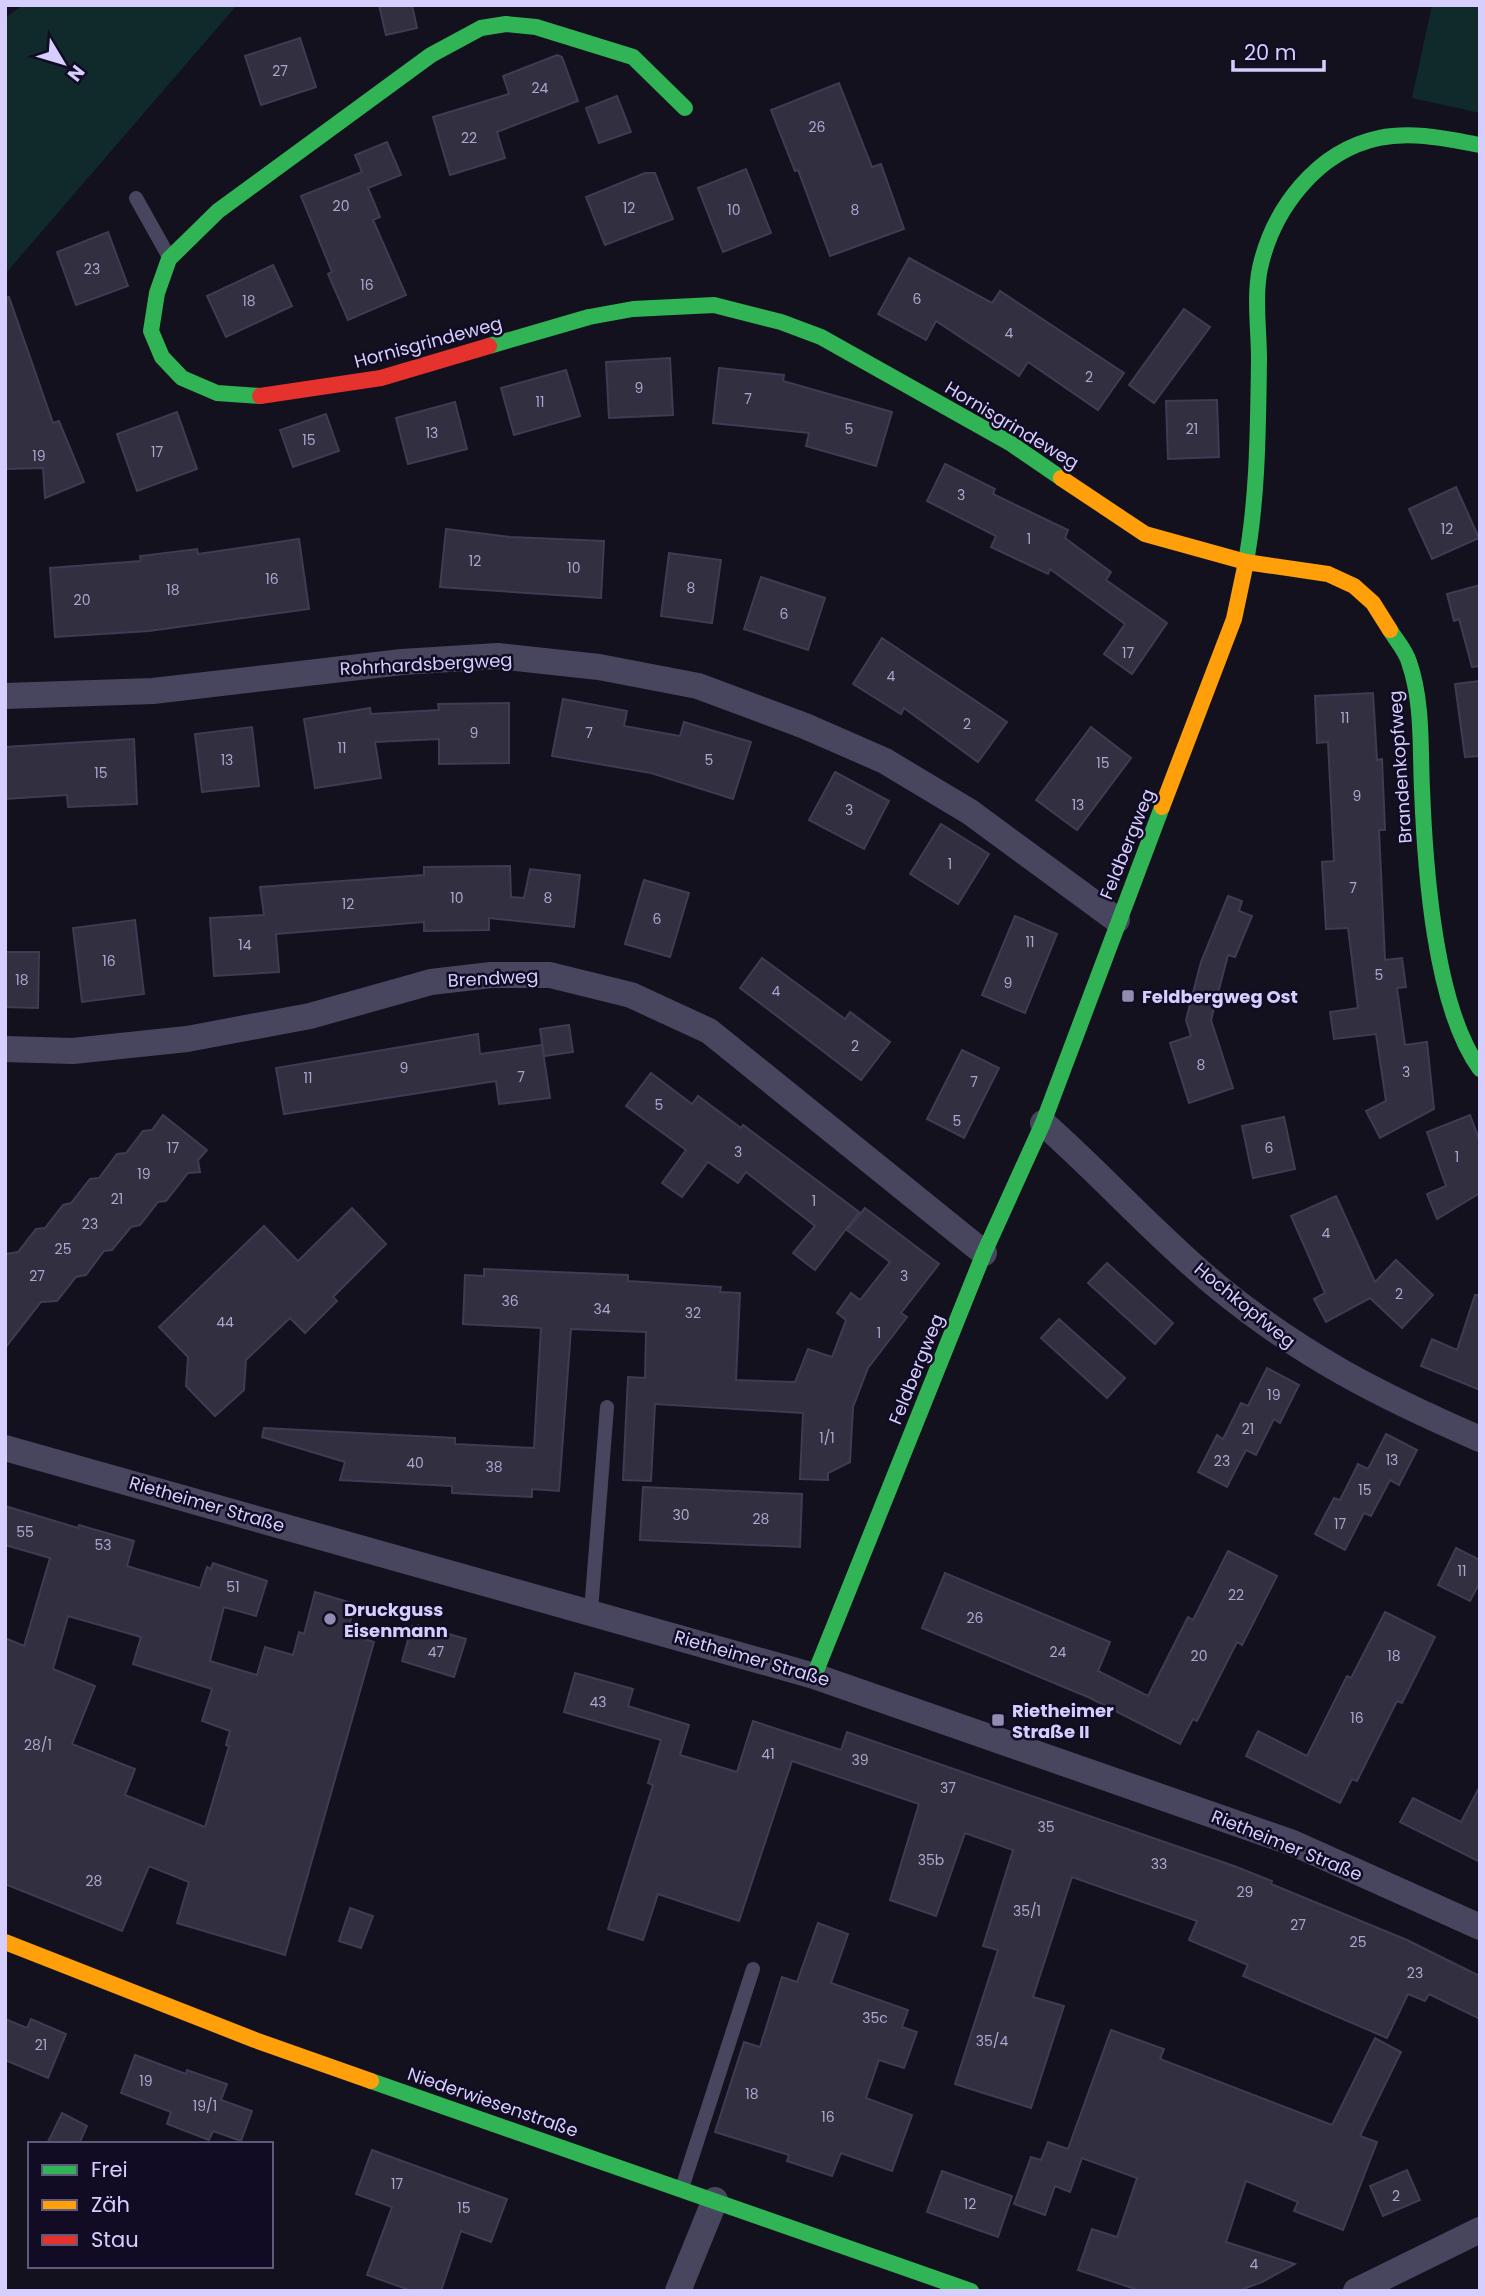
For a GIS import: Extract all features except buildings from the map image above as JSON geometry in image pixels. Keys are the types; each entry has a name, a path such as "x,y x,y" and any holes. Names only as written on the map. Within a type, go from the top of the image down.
{"street":[{"name":"Hornisgrindeweg","path":"685,108 633,57 536,27 506,24 481,28 431,55 230,203 169,259 157,293 151,331 162,357 182,378 217,393 259,396 381,378 589,317 633,309 714,305 780,322 821,337 1010,443 1145,534 1245,562"},
{"name":"Feldbergweg","path":"814,1675 984,1253 1043,1123 1234,619 1245,562 1258,451 1259,270 1275,221 1305,180 1339,153 1369,142 1421,135 1480,145"},
{"name":"Brandenkopfweg","path":"1245,562 1328,575 1354,586 1373,603 1409,660 1418,701 1425,868 1440,958 1454,1013 1472,1058 1480,1069"},
{"name":"Rohrhardsbergweg","path":"5,696 153,691 402,662 498,656 598,667 698,686 805,726 884,761 970,812 1118,920"},
{"name":"Brendweg","path":"5,1049 73,1051 187,1039 310,1016 431,982 491,975 550,975 631,995 709,1031 984,1253"},
{"name":"Hochkopfweg","path":"1043,1123 1217,1286 1302,1350 1385,1398 1480,1439"},
{"name":"Rietheimer Straße","path":"5,1448 814,1675 1293,1843 1480,1927"},
{"name":"Niederwiesenstraße","path":"5,1942 256,2040 971,2291"},
{"path":"678,2291 715,2200"},
{"path":"1356,2291 1480,2230"}],"lane":[{"path":"136,198 169,259"},
{"path":"591,1611 607,1408"},
{"path":"682,2190 753,1969"}],"green space":[{"path":"23,5 237,5 5,274 5,18"},
{"path":"1432,5 1480,5 1480,113 1412,98"}],"traffic: fast":[{"path":"260,396 217,393 182,378 162,357 151,331 157,293 169,259 218,211 431,55 481,28 506,24 536,27 633,57 685,108"},
{"path":"1245,567 1253,516 1256,463 1258,279 1266,246 1275,225 1287,204 1318,169 1357,145 1379,138 1404,135 1480,145"},
{"path":"489,346 589,317 633,309 714,305 781,322 821,337 1010,443 1061,478"},
{"path":"1390,630 1408,658 1417,693 1426,857 1442,973 1464,1042 1480,1069"},
{"path":"814,1676 984,1253 1043,1123 1162,807"},
{"path":"371,2081 971,2291"}],"traffic: slow":[{"path":"1061,478 1145,534 1246,562 1328,574 1354,586 1373,603 1390,630"},
{"path":"1162,807 1234,619 1245,567"},
{"path":"5,1942 255,2040 371,2081"}],"traffic: jam":[{"path":"260,396 381,378 489,346"}],"place":[{"name":"Feldbergweg Ost","path":"1128,996"},
{"name":"Druckguss Eisenmann","path":"330,1619"},
{"name":"Rietheimer Straße II","path":"998,1720"}]}
